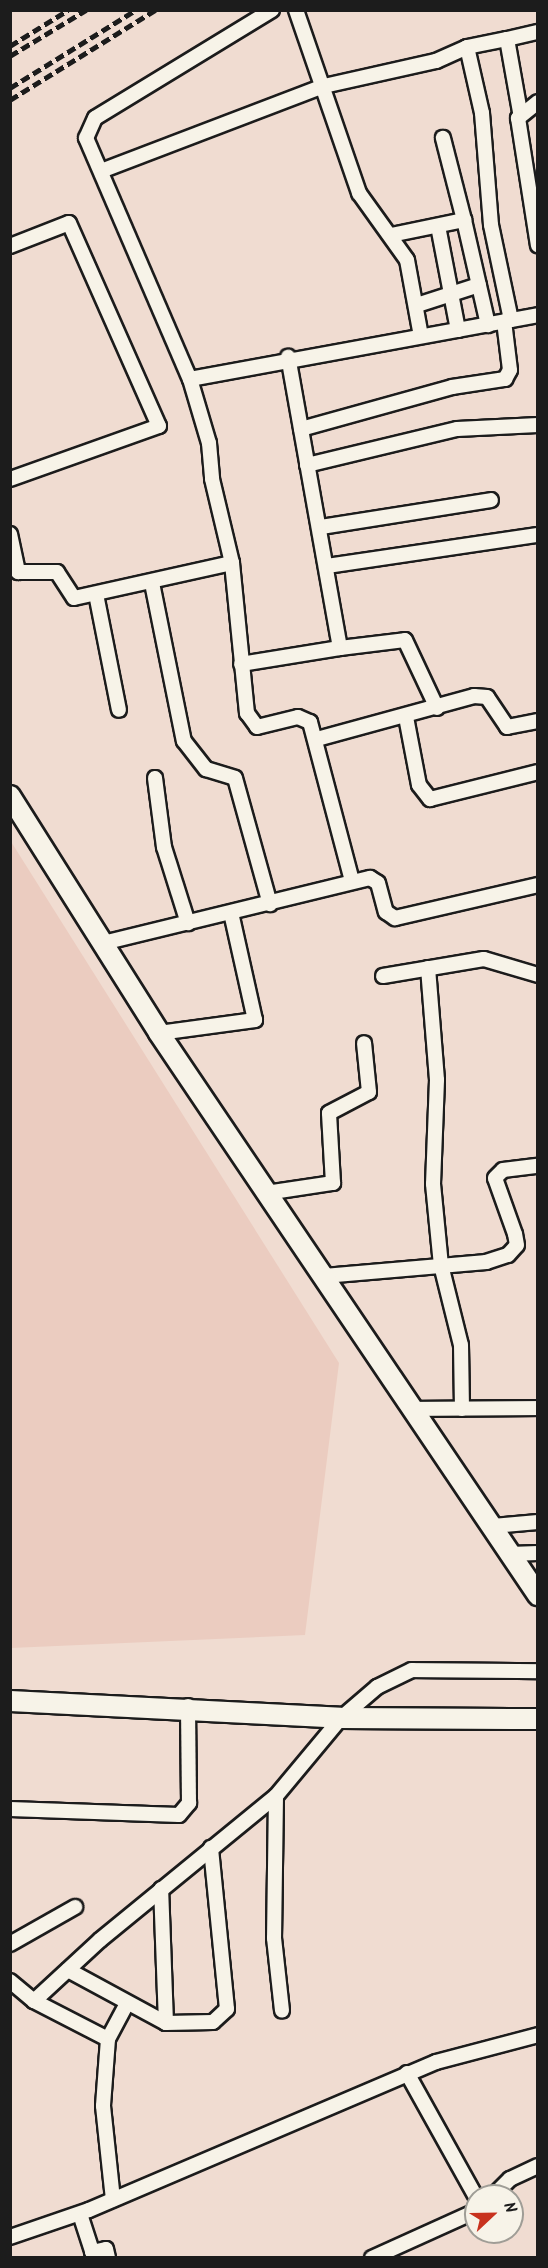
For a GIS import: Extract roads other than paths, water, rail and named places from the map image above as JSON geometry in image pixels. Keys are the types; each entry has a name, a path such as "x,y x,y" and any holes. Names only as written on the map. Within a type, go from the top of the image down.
{"street":[{"path":"272,10 88,124 86,138 190,379 209,443 212,479 232,563 241,664 251,722 265,727 305,717 317,739 351,881"},
{"path":"296,10 359,193 407,260 421,336"},
{"path":"100,171 324,86 436,61 467,47 537,32"},
{"path":"507,39 520,112 520,142 537,245"},
{"path":"301,429 452,387 505,379 510,370 507,321 491,225 482,113 467,47"},
{"path":"520,112 537,102"},
{"path":"443,138 488,325"},
{"path":"391,235 464,220"},
{"path":"10,246 69,224 159,426 10,479"},
{"path":"438,226 458,330"},
{"path":"417,305 479,285"},
{"path":"190,379 288,357 537,315"},
{"path":"288,357 307,465 321,528 340,648"},
{"path":"307,465 457,429 537,425"},
{"path":"321,528 491,500"},
{"path":"10,534 22,575 57,572 69,596 96,594 152,583 232,563"},
{"path":"327,566 537,535"},
{"path":"152,583 184,741 206,769 235,778 270,904"},
{"path":"96,594 119,710"},
{"path":"241,664 405,640 437,708"},
{"path":"317,739 481,696 507,727 537,721"},
{"path":"406,717 419,785 430,799 537,772"},
{"path":"155,778 164,847 188,923"},
{"path":"10,796 159,1033 324,1276 410,1409 493,1526 537,1595"},
{"path":"103,943 270,904 351,881 375,880 386,912 395,918 537,885"},
{"path":"159,1033 255,1020 231,913"},
{"path":"384,976 484,959 537,975"},
{"path":"428,968 437,1065 433,1184 441,1264 460,1338 462,1409"},
{"path":"266,1193 333,1183 329,1113 369,1092 364,1043"},
{"path":"324,1276 441,1264 486,1262 514,1251 515,1234 495,1178 503,1170 537,1166"},
{"path":"410,1409 537,1408"},
{"path":"493,1526 537,1522"},
{"path":"510,1554 537,1553"},
{"path":"34,2001 161,1889 276,1796 341,1718 377,1687 412,1670 537,1671"},
{"path":"10,1701 188,1706 341,1718 537,1719"},
{"path":"10,1809 179,1815 189,1803 188,1706"},
{"path":"276,1796 274,1938 282,2011"},
{"path":"68,1970 166,2023 213,2022 227,2009 212,1848"},
{"path":"161,1889 166,2023"},
{"path":"10,1944 75,1907"},
{"path":"10,1981 34,2001 108,2039"},
{"path":"113,2199 103,2097 108,2039 128,2004"},
{"path":"10,2236 80,2214 407,2073 537,2035"},
{"path":"407,2073 469,2184"},
{"path":"505,2184 510,2179 537,2166"},
{"path":"80,2214 92,2252 106,2249 108,2258"},
{"path":"372,2258 464,2216"}],"railway":[{"path":"10,46 68,10"},
{"path":"10,56 86,10"},
{"path":"10,88 136,10"},
{"path":"10,100 155,10"}]}
